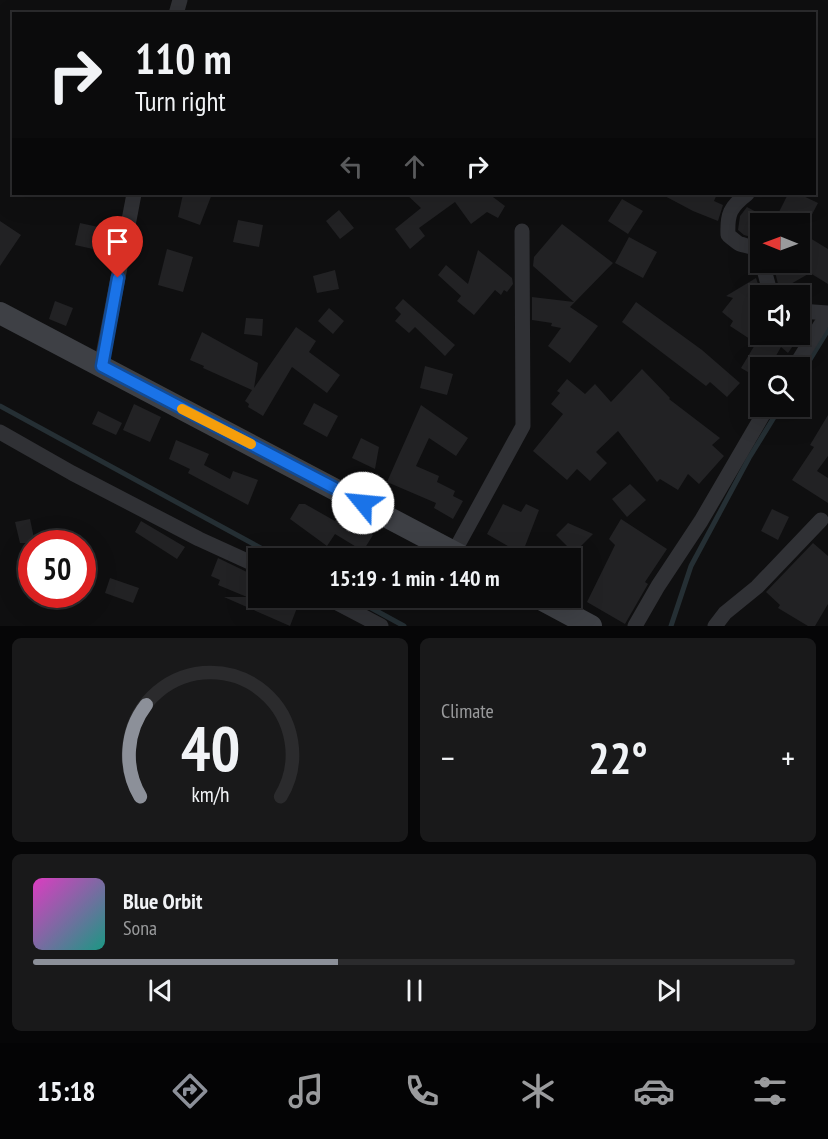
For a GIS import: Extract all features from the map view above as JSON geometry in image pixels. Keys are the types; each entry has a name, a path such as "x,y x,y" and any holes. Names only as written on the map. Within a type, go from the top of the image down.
{"main road":[{"path":"0,313 447,548"},
{"path":"557,608 591,626"}],"street":[{"path":"102,366 134,195"},
{"path":"746,195 732,209 727,218 728,235 739,243 750,246"},
{"path":"463,548 523,426 522,231"},
{"path":"801,357 828,313 810,312"},
{"path":"635,626 658,586 701,521 762,417"},
{"path":"0,432 83,479 199,539 248,561"},
{"path":"716,626 725,613 757,587 821,520"},
{"path":"347,608 381,626"}],"building":[{"path":"183,195 212,195 200,225 178,217"},
{"path":"407,195 490,195 505,206 498,218 487,212 471,224 455,202 419,228 425,236 410,249 395,229 421,208"},
{"path":"663,195 717,195 714,201 723,205 718,221"},
{"path":"788,195 801,195 818,203 810,218 810,213 778,213"},
{"path":"622,199 643,211 628,234 608,221"},
{"path":"747,207 758,213 750,213 750,237 738,230 740,216"},
{"path":"339,210 354,228 340,239 326,221"},
{"path":"238,220 263,225 259,247 233,242"},
{"path":"0,221 21,235 0,266"},
{"path":"80,223 98,227 93,249 75,245"},
{"path":"562,224 613,263 570,307 598,326 570,363 548,346 561,328 551,326 552,323 532,320 532,297 574,302 533,266 534,257"},
{"path":"629,237 657,252 643,278 615,263"},
{"path":"810,238 828,249 828,284 810,273"},
{"path":"167,249 193,257 183,292 158,285"},
{"path":"478,250 512,278 513,284 507,292 504,290 501,295 495,290 474,315 457,301 461,296 438,275 446,265 468,284"},
{"path":"335,270 339,289 317,293 313,276"},
{"path":"775,273 810,273 789,285 778,284"},
{"path":"756,278 758,285 750,285 750,339 730,326 733,321 722,312 733,298 726,296"},
{"path":"403,299 455,345 445,356 415,327 409,333 395,321 401,314 395,308"},
{"path":"55,301 73,308 66,326 49,319"},
{"path":"636,302 702,350 740,383 727,397 710,382 706,386 622,322"},
{"path":"329,308 344,321 333,334 318,321"},
{"path":"246,318 263,319 262,336 244,334"},
{"path":"296,327 316,341 309,352 340,375 327,393 292,367 263,416 248,407 249,404 245,401 252,390 190,360 202,332 258,363 254,388"},
{"path":"755,345 793,345 788,353 781,347 775,357 750,357 750,373 741,368"},
{"path":"425,366 453,374 447,395 420,388"},
{"path":"642,369 669,399 720,438 712,445 724,456 699,484 688,474 678,490 660,479 657,482 618,431 596,452 607,463 590,481 577,469 567,480 533,451 563,414 551,404 560,393 557,391 567,379 585,394 595,384 611,402"},
{"path":"314,403 338,416 327,437 303,424"},
{"path":"134,404 161,417 150,442 123,430"},
{"path":"421,405 468,438 456,456 429,438 416,466 439,476 437,482 455,491 453,496 463,501 453,519 434,508 436,503 387,482"},
{"path":"98,411 122,423 116,435 92,424"},
{"path":"828,415 828,456 817,471 828,478 828,503 792,480 814,447 810,445"},
{"path":"361,438 379,447 375,469 352,458"},
{"path":"176,440 209,454 204,465 230,479 233,471 258,480 248,505 188,473 190,469 169,459"},
{"path":"630,484 646,500 627,517 612,499"},
{"path":"299,504 305,504 335,521 340,514 373,535 365,548 358,548 335,534 327,546 290,519"},
{"path":"503,504 521,512 526,504 539,510 524,548 512,548 487,534"},
{"path":"772,509 789,517 778,540 761,531"},
{"path":"30,519 32,530 18,530 18,535 15,522"},
{"path":"621,519 667,549 645,582 648,584 625,624 587,602 615,545 609,539"},
{"path":"141,521 185,547 177,559 135,532"},
{"path":"568,523 593,534 579,548 569,548 556,535"},
{"path":"813,543 828,556 828,604 815,626 808,626 778,608 780,605 766,592"},
{"path":"218,558 248,573 246,581 248,582 248,608 224,597 247,597 218,585 220,580 211,576"},
{"path":"110,578 139,588 133,603 105,593"},
{"path":"249,608 297,608 290,626"}],"waterway":[{"path":"810,360 828,330"},
{"path":"0,406 261,548"},
{"path":"671,626 691,566 749,458 774,417"},
{"path":"371,608 404,626"}],"slow traffic":[{"path":"182,409 251,444"}],"route":[{"path":"118,278 102,366 363,503"}]}
